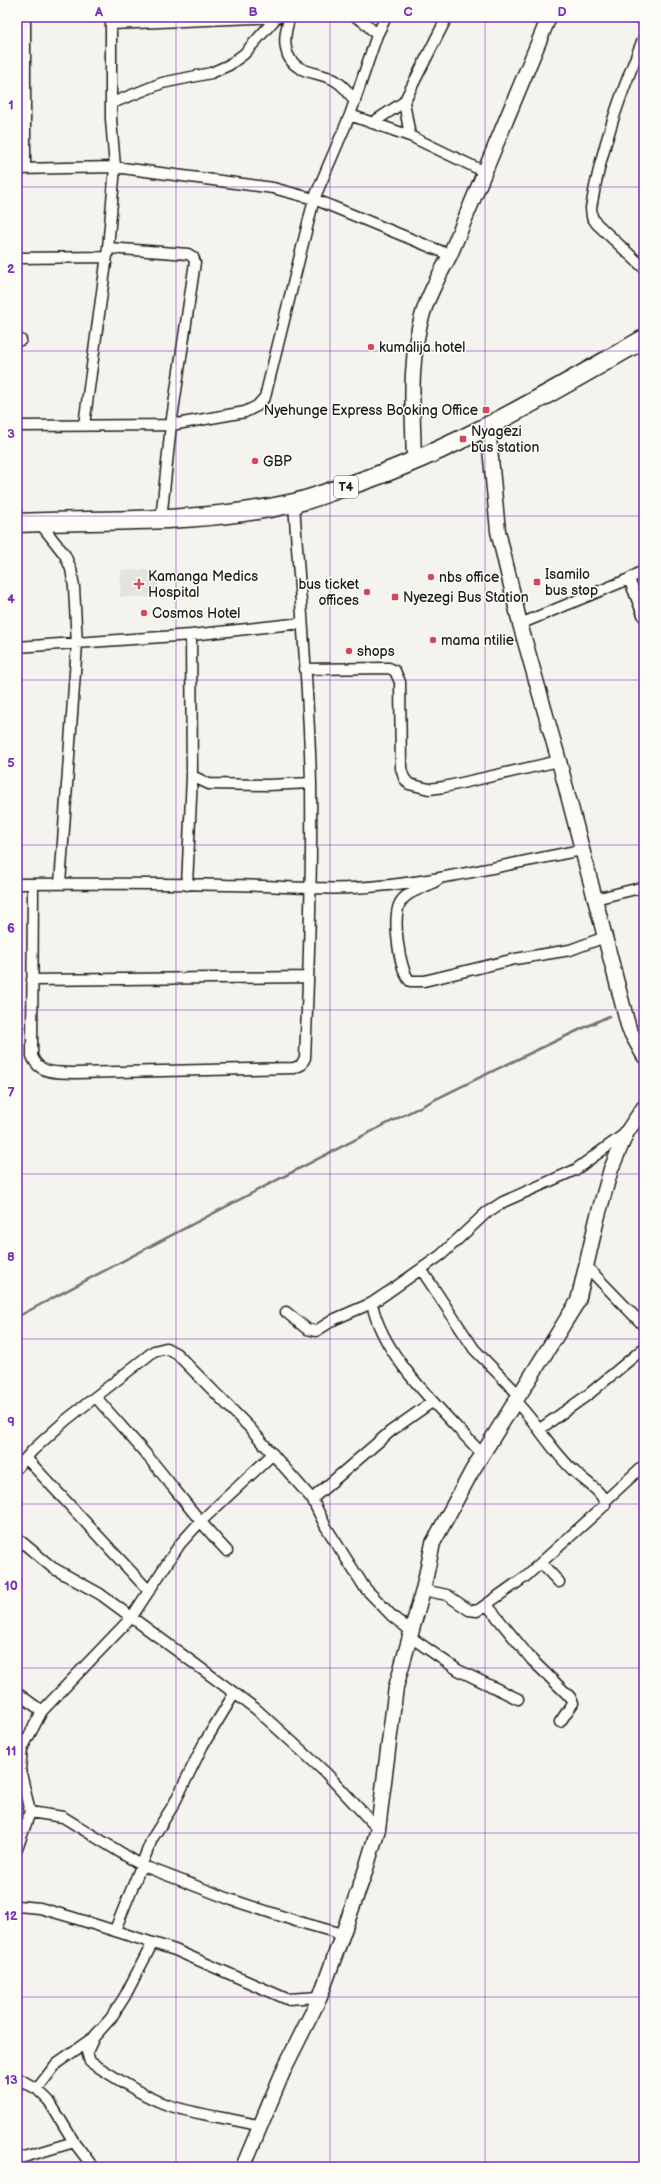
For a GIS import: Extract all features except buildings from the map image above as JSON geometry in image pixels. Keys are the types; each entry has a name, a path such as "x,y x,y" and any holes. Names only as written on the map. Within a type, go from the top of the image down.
{"highway":[{"name":"T4","path":"17,523 160,520 222,515 294,503 380,476 414,462 488,427 644,339"}],"street":[{"path":"25,17 21,169 115,167 273,188 314,199 450,256"},
{"path":"84,425 107,253 115,167 112,103 111,20 278,17"},
{"path":"112,103 162,84 212,73 229,65 244,54 278,17"},
{"path":"290,17 285,31 285,40 286,49 293,63 304,70 336,80 349,92 355,102"},
{"path":"356,17 378,35"},
{"path":"17,426 171,425 245,412 257,406 265,397 314,199 350,115 378,35 386,17"},
{"path":"372,123 404,102 448,17"},
{"path":"414,462 413,369 416,339 431,290 450,256 550,17"},
{"path":"638,17 644,20"},
{"path":"644,37 619,98 607,135 591,208 592,217 597,224 644,268"},
{"path":"404,102 410,136"},
{"path":"350,115 410,136 485,172"},
{"path":"17,258 107,253 188,254 193,257 196,262 171,425 160,520"},
{"path":"488,427 498,531 520,624 559,761 629,1029 644,1056"},
{"path":"33,884 32,980 34,1061 40,1068 47,1072 75,1073 298,1067 305,1058 310,889 311,782 294,503"},
{"path":"39,522 65,555 71,569 74,587 77,644 60,884"},
{"path":"520,624 629,580 644,570"},
{"path":"629,580 644,617"},
{"path":"17,647 191,635 302,623"},
{"path":"187,885 192,776 191,635"},
{"path":"305,669 389,668 395,671 400,682 401,768 404,778 409,784 429,789 444,787 559,761"},
{"path":"192,776 209,784 268,785 311,782"},
{"path":"17,884 112,883 310,889 361,887 442,877 582,850"},
{"path":"442,877 426,887 408,895 400,903 395,919 395,928 405,974 410,981 430,980 515,959 570,950 605,936"},
{"path":"595,899 644,887"},
{"path":"32,980 307,977"},
{"path":"242,2167 261,2126 285,2067 320,1997 364,1875 378,1829 390,1722 396,1687 410,1633 424,1590 433,1543 482,1454 518,1399 578,1300 587,1268 597,1219 611,1169 627,1132 644,1107"},
{"path":"286,1312 307,1329 316,1331 335,1319 372,1304 441,1255 474,1224 497,1206 521,1193 547,1184 575,1170 627,1132"},
{"path":"587,1268 644,1326"},
{"path":"421,1269 474,1348 518,1399 562,1459 605,1501"},
{"path":"372,1304 374,1319 405,1368 432,1402 482,1454"},
{"path":"17,1468 41,1442 96,1397 154,1351 166,1348 177,1354 231,1408 312,1500 326,1527 365,1588 392,1616 410,1633 458,1670 518,1699"},
{"path":"540,1429 590,1394 644,1348"},
{"path":"96,1397 124,1431 150,1459 200,1522 227,1551"},
{"path":"312,1500 392,1431 432,1402"},
{"path":"17,1849 20,1832 30,1812 20,1761 22,1749 28,1733 42,1711 131,1618 180,1544 200,1522 273,1454"},
{"path":"26,1458 149,1590"},
{"path":"424,1590 447,1595 474,1611 487,1605 541,1563 605,1505 605,1501 617,1492 644,1465"},
{"path":"17,1538 53,1568 100,1594 256,1710 326,1772 378,1829"},
{"path":"541,1563 559,1582"},
{"path":"487,1605 532,1660 570,1697 573,1703 560,1722"},
{"path":"17,1692 42,1711"},
{"path":"115,1930 152,1839 174,1804 203,1746 234,1694"},
{"path":"30,1812 63,1817 141,1865 296,1922 342,1934"},
{"path":"17,1906 40,1908 115,1930 152,1944 175,1950 287,1999 320,1997"},
{"path":"37,2089 58,2063 94,2037 111,2018 125,1996 152,1944"},
{"path":"94,2037 87,2052 90,2062 130,2086 167,2104 180,2108 261,2126"},
{"path":"17,2078 37,2089 49,2102 74,2142 93,2167"},
{"path":"17,2159 74,2142"}],"shaded area":[{"name":"Kamanga Medics Hospital","path":"121,570 157,570 157,597 120,597"}],"waterway":[{"path":"641,994 644,990"},
{"path":"17,1317 385,1125 534,1051 609,1016"}],"place":[{"name":"kumalija hotel","path":"371,347"},
{"name":"Nyehunge Express Booking Office","path":"486,410"},
{"name":"Nyagezi bus station","path":"463,439"},
{"name":"GBP","path":"255,461"},
{"name":"nbs office","path":"431,577"},
{"name":"Isamilo bus stop","path":"537,582"},
{"name":"Kamanga Medics Hospital","path":"139,584"},
{"name":"bus ticket offices","path":"367,592"},
{"name":"Nyezegi Bus Station","path":"395,597"},
{"name":"Cosmos Hotel","path":"144,613"},
{"name":"mama ntilie","path":"433,640"},
{"name":"shops","path":"349,651"}]}
